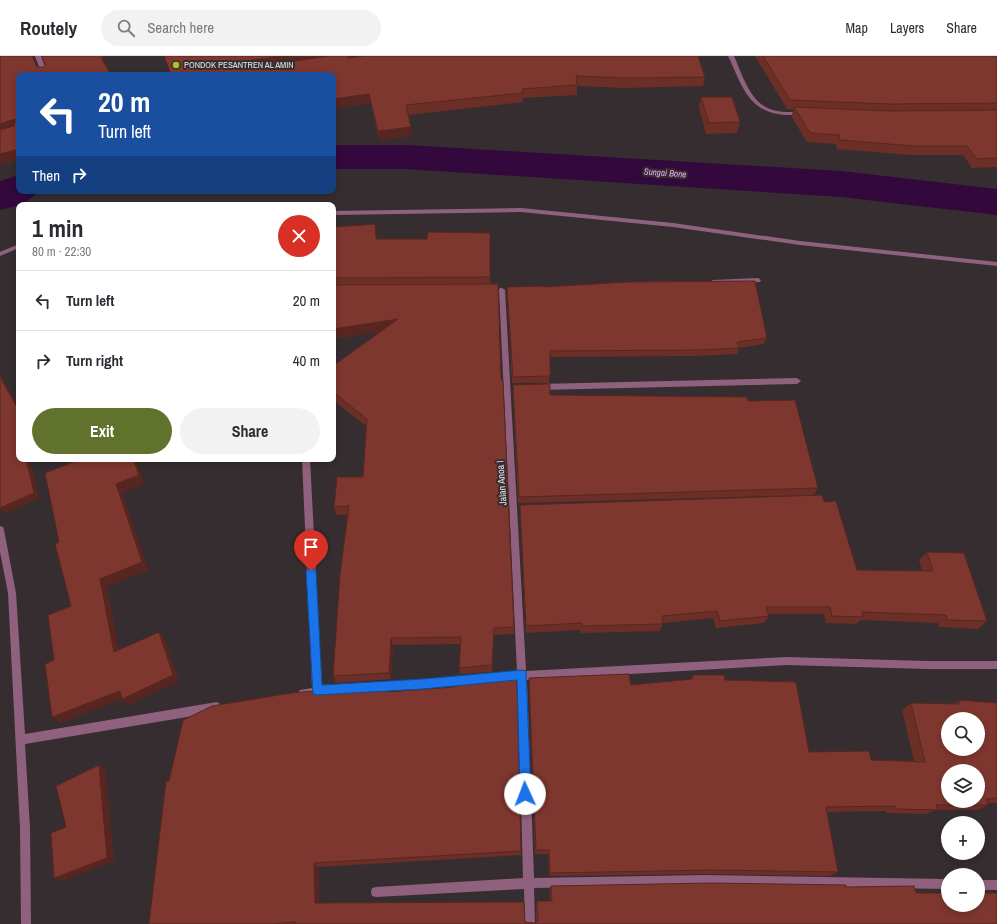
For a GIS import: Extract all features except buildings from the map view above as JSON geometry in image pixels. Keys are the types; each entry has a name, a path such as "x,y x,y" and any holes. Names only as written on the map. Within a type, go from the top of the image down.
{"street":[{"path":"38,56 44,72"},
{"path":"731,56 749,92 760,106 774,112 807,114"},
{"path":"336,213 521,210 672,225 800,243 997,264"},
{"path":"0,254 16,247"},
{"path":"704,282 758,280"},
{"name":"Jalan Anoa I","path":"510,289 498,290 510,388 518,509 530,924"},
{"path":"530,387 797,381"},
{"path":"306,462 317,690"},
{"path":"0,530 12,593 25,828 26,924"},
{"path":"294,694 317,690 423,684 522,675 610,672 786,661 927,665 997,665"},
{"path":"20,740 223,706"},
{"path":"376,892 528,883 706,880 941,884"},
{"path":"985,885 997,885"}],"waterway":[{"name":"Sungai Bone","path":"336,157 406,157 841,184 997,202"},
{"name":"Sungai Bone","path":"0,197 16,189"}],"place":[{"name":"PONDOK PESANTREN AL AMIN","path":"176,65"}],"route":[{"path":"311,571 317,690 423,684 522,675 525,794"}]}
